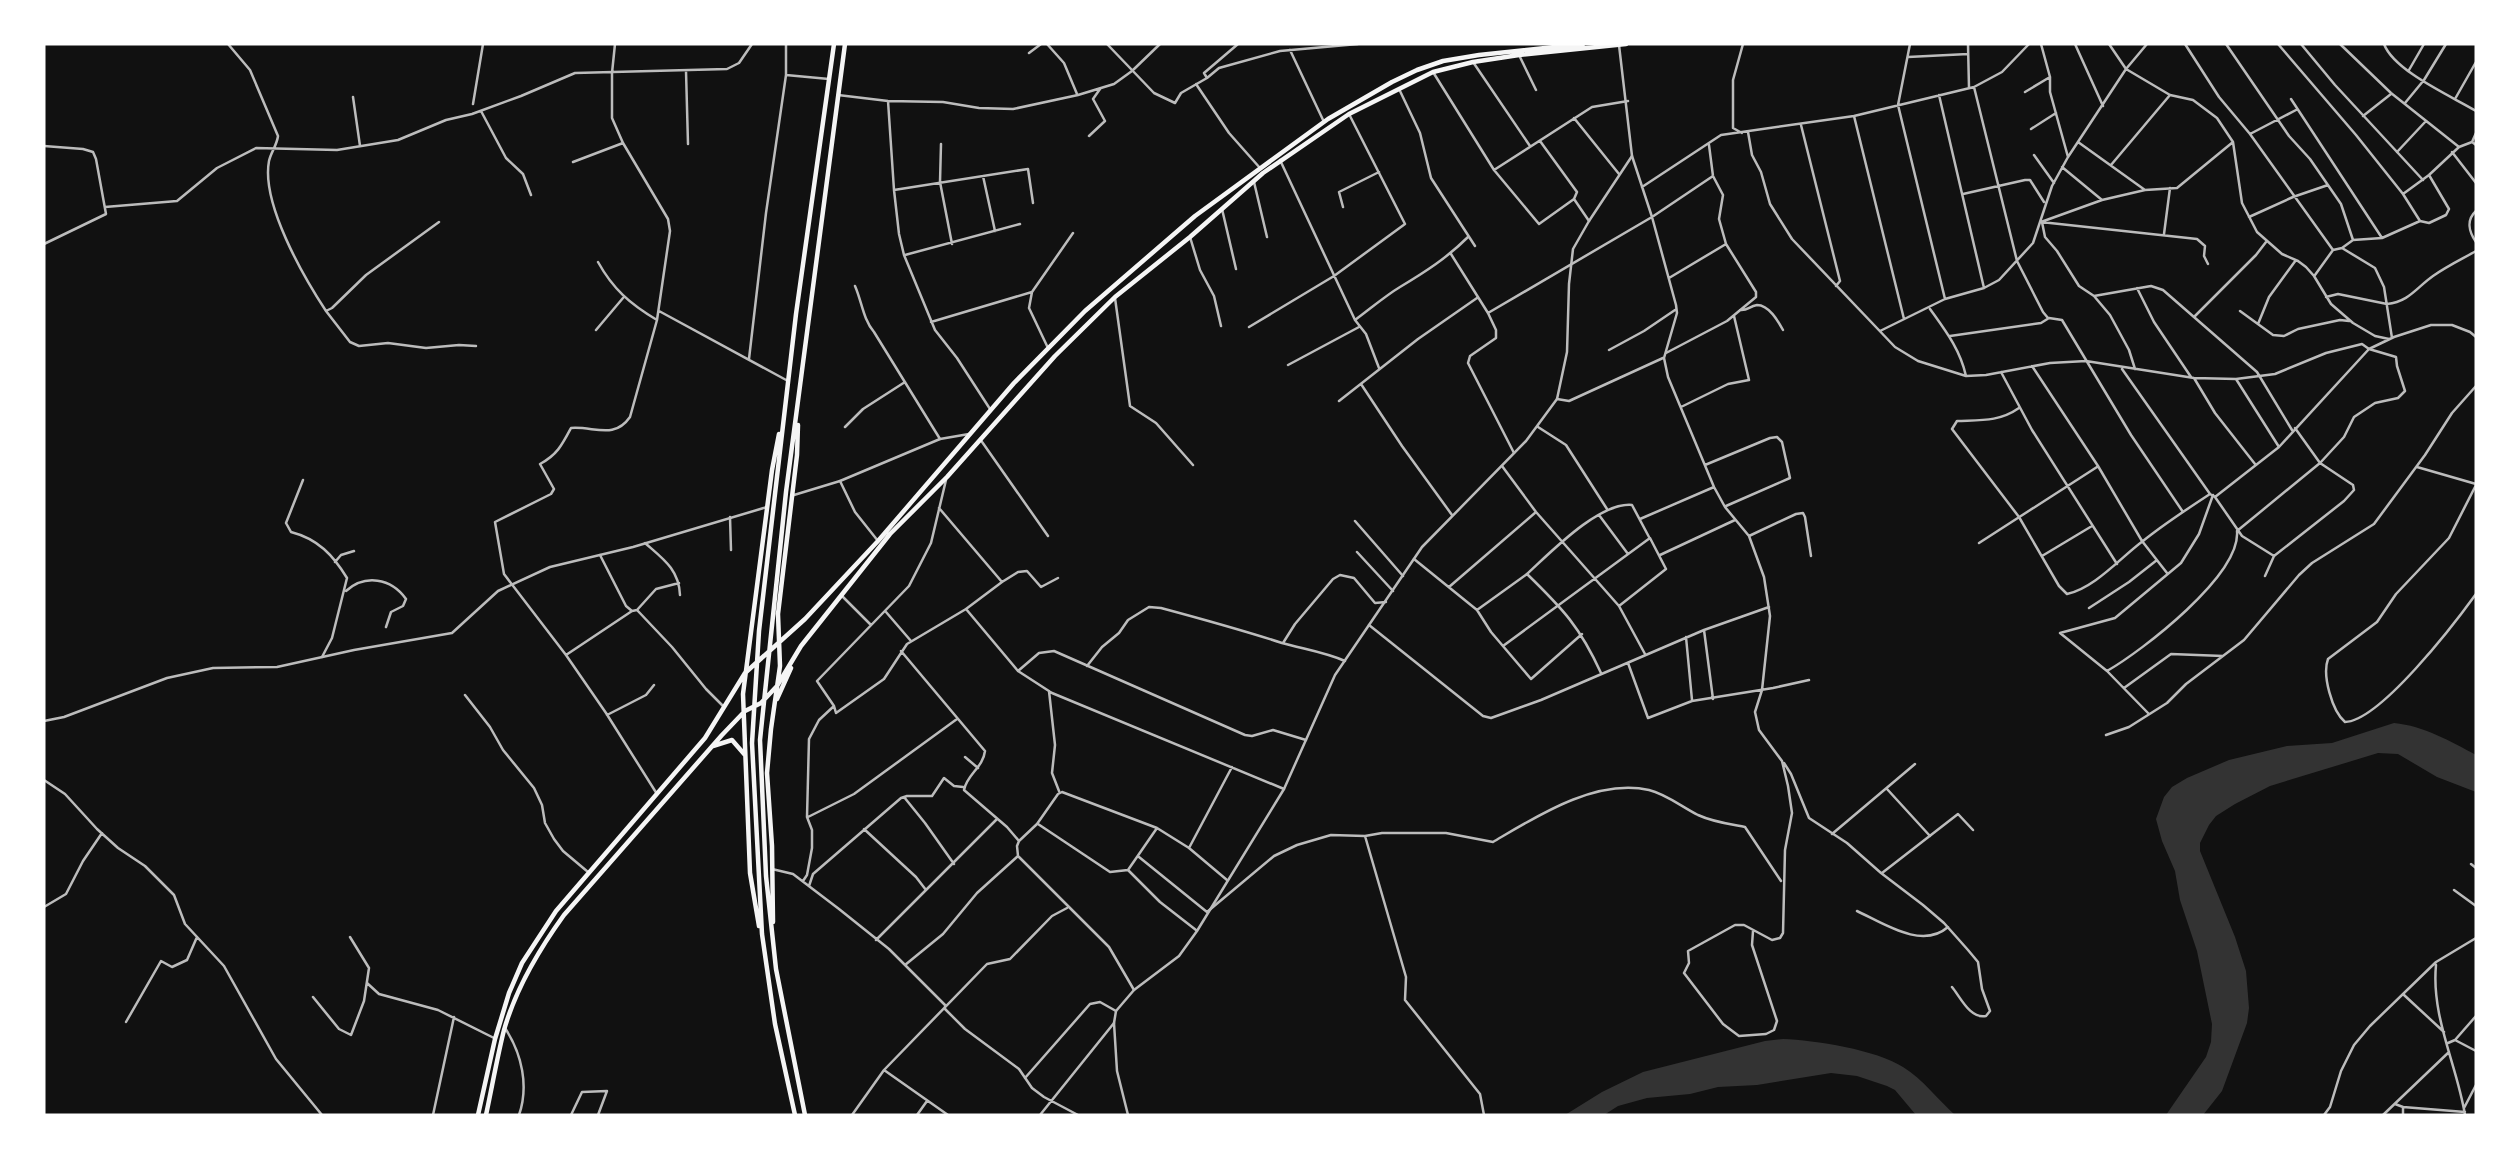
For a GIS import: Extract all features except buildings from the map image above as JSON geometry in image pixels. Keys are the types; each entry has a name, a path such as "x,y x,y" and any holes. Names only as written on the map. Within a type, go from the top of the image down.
{"highway":[{"path":"762,934 752,743 759,631 788,381 834,44"},
{"path":"805,1115 785,1024 772,933 764,846 760,740 771,623 845,44"},
{"path":"478,1115 495,1039 509,993 522,964 556,911 705,738 745,673 779,643 878,541 969,433 1085,312 1195,216 1260,168 1324,122 1417,70 1443,61 1523,46 1583,44"},
{"path":"486,1115 505,1028 527,973 556,925 712,746 745,711 761,703 777,686 801,646 890,534 947,477 1055,356 1115,298 1280,160 1349,114 1398,88 1433,72 1472,62 1626,44"},
{"path":"772,933 767,773 780,666 778,614 797,455 799,402"},
{"path":"785,406 772,470 743,694 750,873 775,1024 795,1115"},
{"path":"774,706 801,646"},
{"path":"763,657 769,655 775,658 780,666"},
{"path":"743,694 750,703 761,703"},
{"path":"712,746 732,740 747,758"}],"street":[{"path":"228,44 250,70 278,136 269,161 269,192 282,230 326,311 350,342 359,346 476,346"},
{"path":"473,104 483,44"},
{"path":"615,44 612,118 623,143 670,226 657,320 631,417 624,426 612,431 571,428 561,449 540,464 551,480 554,489 551,494 495,522 504,574 566,655 657,794"},
{"path":"105,207 177,201 217,168 256,148 337,150 398,141 446,120 481,111 575,73 686,71 733,67 752,44"},
{"path":"749,359 766,212 786,75 786,44"},
{"path":"1028,53 1041,44"},
{"path":"1046,44 1064,63 1078,95"},
{"path":"1107,44 1154,93 1175,103 1181,93 1219,68 1310,46 1358,44"},
{"path":"838,95 1013,109 1078,95 1114,83 1132,71 1160,44"},
{"path":"1207,78 1204,73 1238,44"},
{"path":"1742,133 1732,128 1733,80 1743,44"},
{"path":"1910,44 1898,105 1945,299"},
{"path":"1968,44 1969,88"},
{"path":"1642,187 1721,135 1854,116 1974,87 2002,72 2029,44"},
{"path":"2041,44 2050,76 2050,92 2068,157"},
{"path":"2075,44 2103,106"},
{"path":"2109,44 2126,69 2169,95 2193,100 2217,118 2233,142 2239,189 2249,217 2266,242 2281,254 2296,260 2314,276 2326,297 2353,323"},
{"path":"1880,331 1945,299 1999,281 2033,243 2045,204 2062,167 2126,69 2147,44"},
{"path":"2185,44 2219,97 2250,134 2333,250"},
{"path":"2226,44 2289,136 2329,185 2341,204 2353,240"},
{"path":"2277,44 2342,118 2403,194 2420,221 2425,223 2449,212 2447,202 2428,175"},
{"path":"2301,44 2423,180"},
{"path":"2340,44 2391,93 2459,147"},
{"path":"2384,44 2391,57 2476,111"},
{"path":"2409,70 2424,44"},
{"path":"2405,103 2424,80 2446,44"},
{"path":"1619,45 1628,101 1632,156 1652,217 1676,309 1665,356 1668,377 1714,487 1725,507 1749,536 1764,577 1770,616 1762,690 1755,706 1756,722 1791,774 1809,818 1847,843 1948,927 1978,962 1982,989 1990,1011 1986,1016 1980,1017 1972,1013 1952,987"},
{"path":"1290,50 1324,122"},
{"path":"1908,57 1968,54"},
{"path":"1519,55 1536,90"},
{"path":"1472,62 1530,146"},
{"path":"2455,99 2476,62"},
{"path":"686,71 688,144"},
{"path":"1433,72 1494,170 1539,224 1574,199 1577,192 1540,141"},
{"path":"786,75 829,79"},
{"path":"2025,92 2050,76"},
{"path":"1196,84 1229,133 1260,168"},
{"path":"1974,87 2017,261 2043,312 2049,318 2065,322 2130,435 2183,512"},
{"path":"1398,88 1420,133 1431,178 1475,246"},
{"path":"1089,136 1105,121 1093,99 1100,89"},
{"path":"2363,116 2391,93"},
{"path":"1939,95 1984,288"},
{"path":"2111,165 2169,95"},
{"path":"353,97 360,146"},
{"path":"2291,99 2382,238"},
{"path":"888,101 894,190 904,255 931,322 991,410"},
{"path":"1494,170 1592,107 1628,101"},
{"path":"2250,134 2297,109"},
{"path":"481,111 506,158 523,174 531,195"},
{"path":"2031,129 2056,113"},
{"path":"1249,327 1334,276 1405,224 1349,114"},
{"path":"1854,116 1904,318"},
{"path":"1574,118 1619,174"},
{"path":"2397,153 2426,121"},
{"path":"1801,125 1840,281 1836,286"},
{"path":"1748,132 1752,155 1780,221 1792,239 1895,347 1911,358 1966,376 2086,361 2193,378 2235,379 2260,377 2354,345 2362,344 2369,349 2396,357 2405,391 2398,398 2375,403 2354,417 2344,437 2320,463 2237,531"},
{"path":"2403,194 2423,180 2452,152 2472,142 2476,133"},
{"path":"2078,142 2145,190"},
{"path":"2041,222 2102,200 2145,190 2182,186 2233,142"},
{"path":"2472,142 2476,145"},
{"path":"573,162 623,143"},
{"path":"941,144 940,182 952,244"},
{"path":"1557,399 1569,401 1665,356 1734,316 1756,298 1726,244 1719,219 1723,195 1713,176 1709,145"},
{"path":"44,146 93,152 106,214 44,244"},
{"path":"2452,152 2476,183"},
{"path":"2034,155 2054,183"},
{"path":"1128,1115 1116,1071 1116,1011 1134,990 1179,956 1197,931 1284,789 1335,675 1414,559 1452,515 1538,427 1557,399 1567,352 1569,284 1576,242 1632,156"},
{"path":"1280,160 1355,320 1366,334 1379,368"},
{"path":"2062,167 2102,200"},
{"path":"894,190 1028,169 1033,202"},
{"path":"1343,207 1339,192 1379,172"},
{"path":"983,176 995,232"},
{"path":"1488,313 1652,217 1713,176"},
{"path":"1963,194 2030,180 2045,204"},
{"path":"1254,181 1267,237"},
{"path":"2249,217 2293,197 2329,185"},
{"path":"2164,235 2170,188"},
{"path":"1574,199 1589,221"},
{"path":"1222,209 1236,269"},
{"path":"2476,211 2470,222 2471,233 2476,242"},
{"path":"2314,276 2333,250 2342,248 2353,240 2382,238 2420,221"},
{"path":"326,311 366,275 439,222"},
{"path":"2041,222 2202,241 2208,264"},
{"path":"2041,222 2045,237 2079,286 2094,296 2110,315 2129,350 2135,369"},
{"path":"904,255 1020,224"},
{"path":"1048,348 1029,308 1032,292 1073,233"},
{"path":"1355,320 1399,287 1424,274 1451,254 1468,236"},
{"path":"1190,237 1200,270 1214,296 1221,326"},
{"path":"2194,317 2266,242"},
{"path":"1669,278 1726,244"},
{"path":"2342,248 2375,268 2384,287 2391,339"},
{"path":"2326,297 2338,294 2387,304 2411,296 2430,278 2476,251"},
{"path":"1451,254 1496,330 1496,338 1470,356 1468,363 1514,453"},
{"path":"2258,324 2269,297 2296,260"},
{"path":"598,261 609,281 624,298 657,320"},
{"path":"855,286 864,307 866,323 940,439"},
{"path":"2094,296 2151,286 2160,288 2257,372 2320,463 2349,481 2354,490 2344,501 2274,556 2265,576"},
{"path":"2137,288 2154,322 2215,413 2255,465"},
{"path":"931,322 1032,292"},
{"path":"596,330 624,298"},
{"path":"1115,298 1130,406 1156,423 1193,465"},
{"path":"1339,401 1379,368 1478,298"},
{"path":"1740,310 1763,306 1783,330"},
{"path":"1929,307 1950,336 1966,376"},
{"path":"1609,349 1644,331 1676,309"},
{"path":"659,311 788,381"},
{"path":"2241,311 2273,335 2284,336 2298,329 2346,320 2375,336 2391,339"},
{"path":"1681,407 1728,384 1749,380 1734,316"},
{"path":"1950,336 2041,323 2049,318"},
{"path":"2019,408 2000,419 1957,421 1952,427 2019,517 2059,586 2067,594 2082,588 2117,564 2142,541 2213,495 2279,447 2369,349 2431,325 2444,324 2463,329 2476,337"},
{"path":"1288,365 1360,326"},
{"path":"2032,366 2098,466 2142,541 2167,573"},
{"path":"2121,368 2237,531 2274,556"},
{"path":"2001,372 2019,408 2117,564"},
{"path":"2235,379 2279,447"},
{"path":"845,427 863,410 905,382"},
{"path":"1361,384 1452,515"},
{"path":"2106,735 2129,727 2167,703 2186,684 2244,640 2312,563 2374,524 2417,467 2452,413 2476,386"},
{"path":"1538,427 1566,445 1608,510"},
{"path":"792,495 841,481 940,439 969,433"},
{"path":"1705,465 1770,438 1777,437 1782,442 1790,478 1725,507"},
{"path":"980,439 1048,536"},
{"path":"1502,466 1536,512 1619,607 1646,654"},
{"path":"1979,543 2098,466"},
{"path":"2417,467 2476,484 2449,538 2396,594 2377,622 2328,659 2326,670 2333,707 2338,716 2345,722 2352,722 2386,698 2434,649 2476,594"},
{"path":"947,477 932,543 909,586 817,681 836,713 884,679 901,651 911,641 966,609 1002,582 1021,571 1027,571 1041,587 1058,578"},
{"path":"303,480 286,523 291,532 312,538 347,578 332,638 322,657"},
{"path":"841,481 855,512 878,541"},
{"path":"1640,519 1714,487"},
{"path":"2148,713 2107,671 2060,634 2115,618 2181,564 2199,534 2213,495"},
{"path":"1477,610 1528,574 1563,542 1599,515 1630,505 1634,507 1660,555 1665,571 1619,607"},
{"path":"44,721 64,717 166,678 213,668 258,669 452,633 498,591 550,567 767,508"},
{"path":"939,508 1002,582"},
{"path":"1449,587 1536,512"},
{"path":"1749,536 1803,513 1811,556"},
{"path":"1599,515 1628,554"},
{"path":"730,517 731,550"},
{"path":"1660,555 1735,520"},
{"path":"1356,521 1403,576"},
{"path":"2042,556 2092,526"},
{"path":"2107,671 2164,630 2215,582 2232,556 2238,539 2237,531"},
{"path":"1503,646 1650,538"},
{"path":"645,543 662,556 680,582 680,594"},
{"path":"335,562 341,555 354,551"},
{"path":"1357,552 1393,591"},
{"path":"600,555 626,606 672,648 705,689 723,705"},
{"path":"1414,559 1477,610 1490,632 1531,679 1582,634"},
{"path":"2089,608 2157,560"},
{"path":"1528,574 1559,605 1582,634 1601,673"},
{"path":"1283,643 1332,579 1340,575 1354,578 1375,603 1386,602"},
{"path":"343,594 354,584 373,579 389,583 401,592 406,599 403,606 391,612 386,627"},
{"path":"566,655 634,611 656,589 680,582"},
{"path":"842,596 871,625"},
{"path":"1087,666 1128,620 1149,607 1326,653 1345,661"},
{"path":"1369,625 1488,718 1506,713 1704,630 1769,607"},
{"path":"966,609 1018,671 1049,691 1284,789"},
{"path":"885,611 911,641"},
{"path":"1704,630 1713,699"},
{"path":"1686,638 1692,701"},
{"path":"901,651 985,751 984,760 965,781 964,788"},
{"path":"1018,671 1039,653 1054,651 1245,735 1252,736 1273,730 1306,740"},
{"path":"2124,688 2171,654 2223,656"},
{"path":"1628,663 1648,718 1692,701 1809,680"},
{"path":"607,715 646,695 654,685"},
{"path":"1049,691 1055,745 1052,773 1060,792 1157,828 1189,848 1227,880"},
{"path":"465,695 490,727 503,750 534,788 542,805 545,823 554,839 563,851 588,872"},
{"path":"803,881 813,848 807,817 809,739 819,720 834,706"},
{"path":"807,817 854,794 957,719"},
{"path":"965,757 978,768"},
{"path":"1753,931 1752,945 1777,1021 1774,1030 1766,1034 1739,1036 1723,1024 1684,973 1689,963 1688,951 1735,925 1745,925 1772,940 1780,938 1783,924 1785,850 1792,813 1782,761"},
{"path":"1832,834 1915,764"},
{"path":"1189,848 1232,767"},
{"path":"809,886 813,874 904,797 932,796 944,778 954,786 964,788 1019,841"},
{"path":"44,780 65,794 102,833 145,866 174,895 185,924 224,966 276,1059 321,1115"},
{"path":"1207,912 1256,868 1284,849 1331,835 1365,836 1382,833 1436,832 1493,842 1535,816 1593,792 1620,787 1650,790 1711,820 1745,827 1783,883"},
{"path":"1887,789 1930,836"},
{"path":"1060,792 1037,824 1019,841 1018,856 1067,908 1109,947 1134,990"},
{"path":"904,797 954,864"},
{"path":"1881,873 1958,814 1973,830"},
{"path":"876,940 997,819"},
{"path":"1037,824 1110,872 1128,870 1157,828"},
{"path":"864,829 916,877 926,890"},
{"path":"44,907 66,894 83,861 102,833"},
{"path":"1365,836 1406,977 1405,1000 1480,1094 1484,1115"},
{"path":"905,965 943,934 976,893 1018,856"},
{"path":"1139,857 1207,912"},
{"path":"2472,864 2476,868"},
{"path":"772,869 793,874 803,881 905,965 965,1029 1005,1057 1032,1088 1078,1115"},
{"path":"1128,870 1160,902 1197,931"},
{"path":"2454,890 2476,906"},
{"path":"852,1115 884,1070 987,964 1010,959 1052,916 1067,908"},
{"path":"1857,911 1922,937 1935,935 1948,927"},
{"path":"126,1022 161,961 172,967 187,960 197,937"},
{"path":"313,997 339,1029 351,1035 364,1001 369,968 350,937"},
{"path":"2326,1114 2340,1071 2354,1045 2370,1026 2436,962 2476,938"},
{"path":"2436,962 2436,1001 2465,1112"},
{"path":"367,983 379,995 438,1010 495,1039"},
{"path":"2404,995 2444,1032"},
{"path":"1025,1079 1090,1004 1100,1002 1116,1011"},
{"path":"2448,1043 2455,1040 2476,1016"},
{"path":"433,1115 454,1017"},
{"path":"1040,1115 1114,1023"},
{"path":"505,1028 517,1052 525,1087 524,1102 519,1115"},
{"path":"2455,1040 2476,1051"},
{"path":"2383,1115 2449,1052"},
{"path":"884,1070 948,1115"},
{"path":"2465,1112 2476,1084"},
{"path":"572,1115 582,1092 607,1091 598,1115"},
{"path":"917,1115 927,1101"},
{"path":"2395,1104 2465,1112"},
{"path":"2403,1107 2403,1115"}],"shaded area":[{"path":"2394,723 2426,731 2476,755 2476,792 2437,777 2398,754 2378,753 2270,786 2216,816 2209,825 2200,843 2200,851 2246,971 2249,1008 2247,1023 2222,1091 2203,1115 2166,1115 2206,1057 2211,1042 2212,1024 2197,951 2180,900 2175,871 2156,819 2164,797 2172,787 2187,778 2229,760 2287,746 2332,743"},
{"path":"1783,1039 1845,1047 1892,1061 1917,1077 1955,1115 1916,1115 1895,1090 1887,1086 1857,1076 1831,1073 1647,1098 1618,1106 1604,1115 1565,1115 1602,1092 1643,1072 1765,1041"}]}
